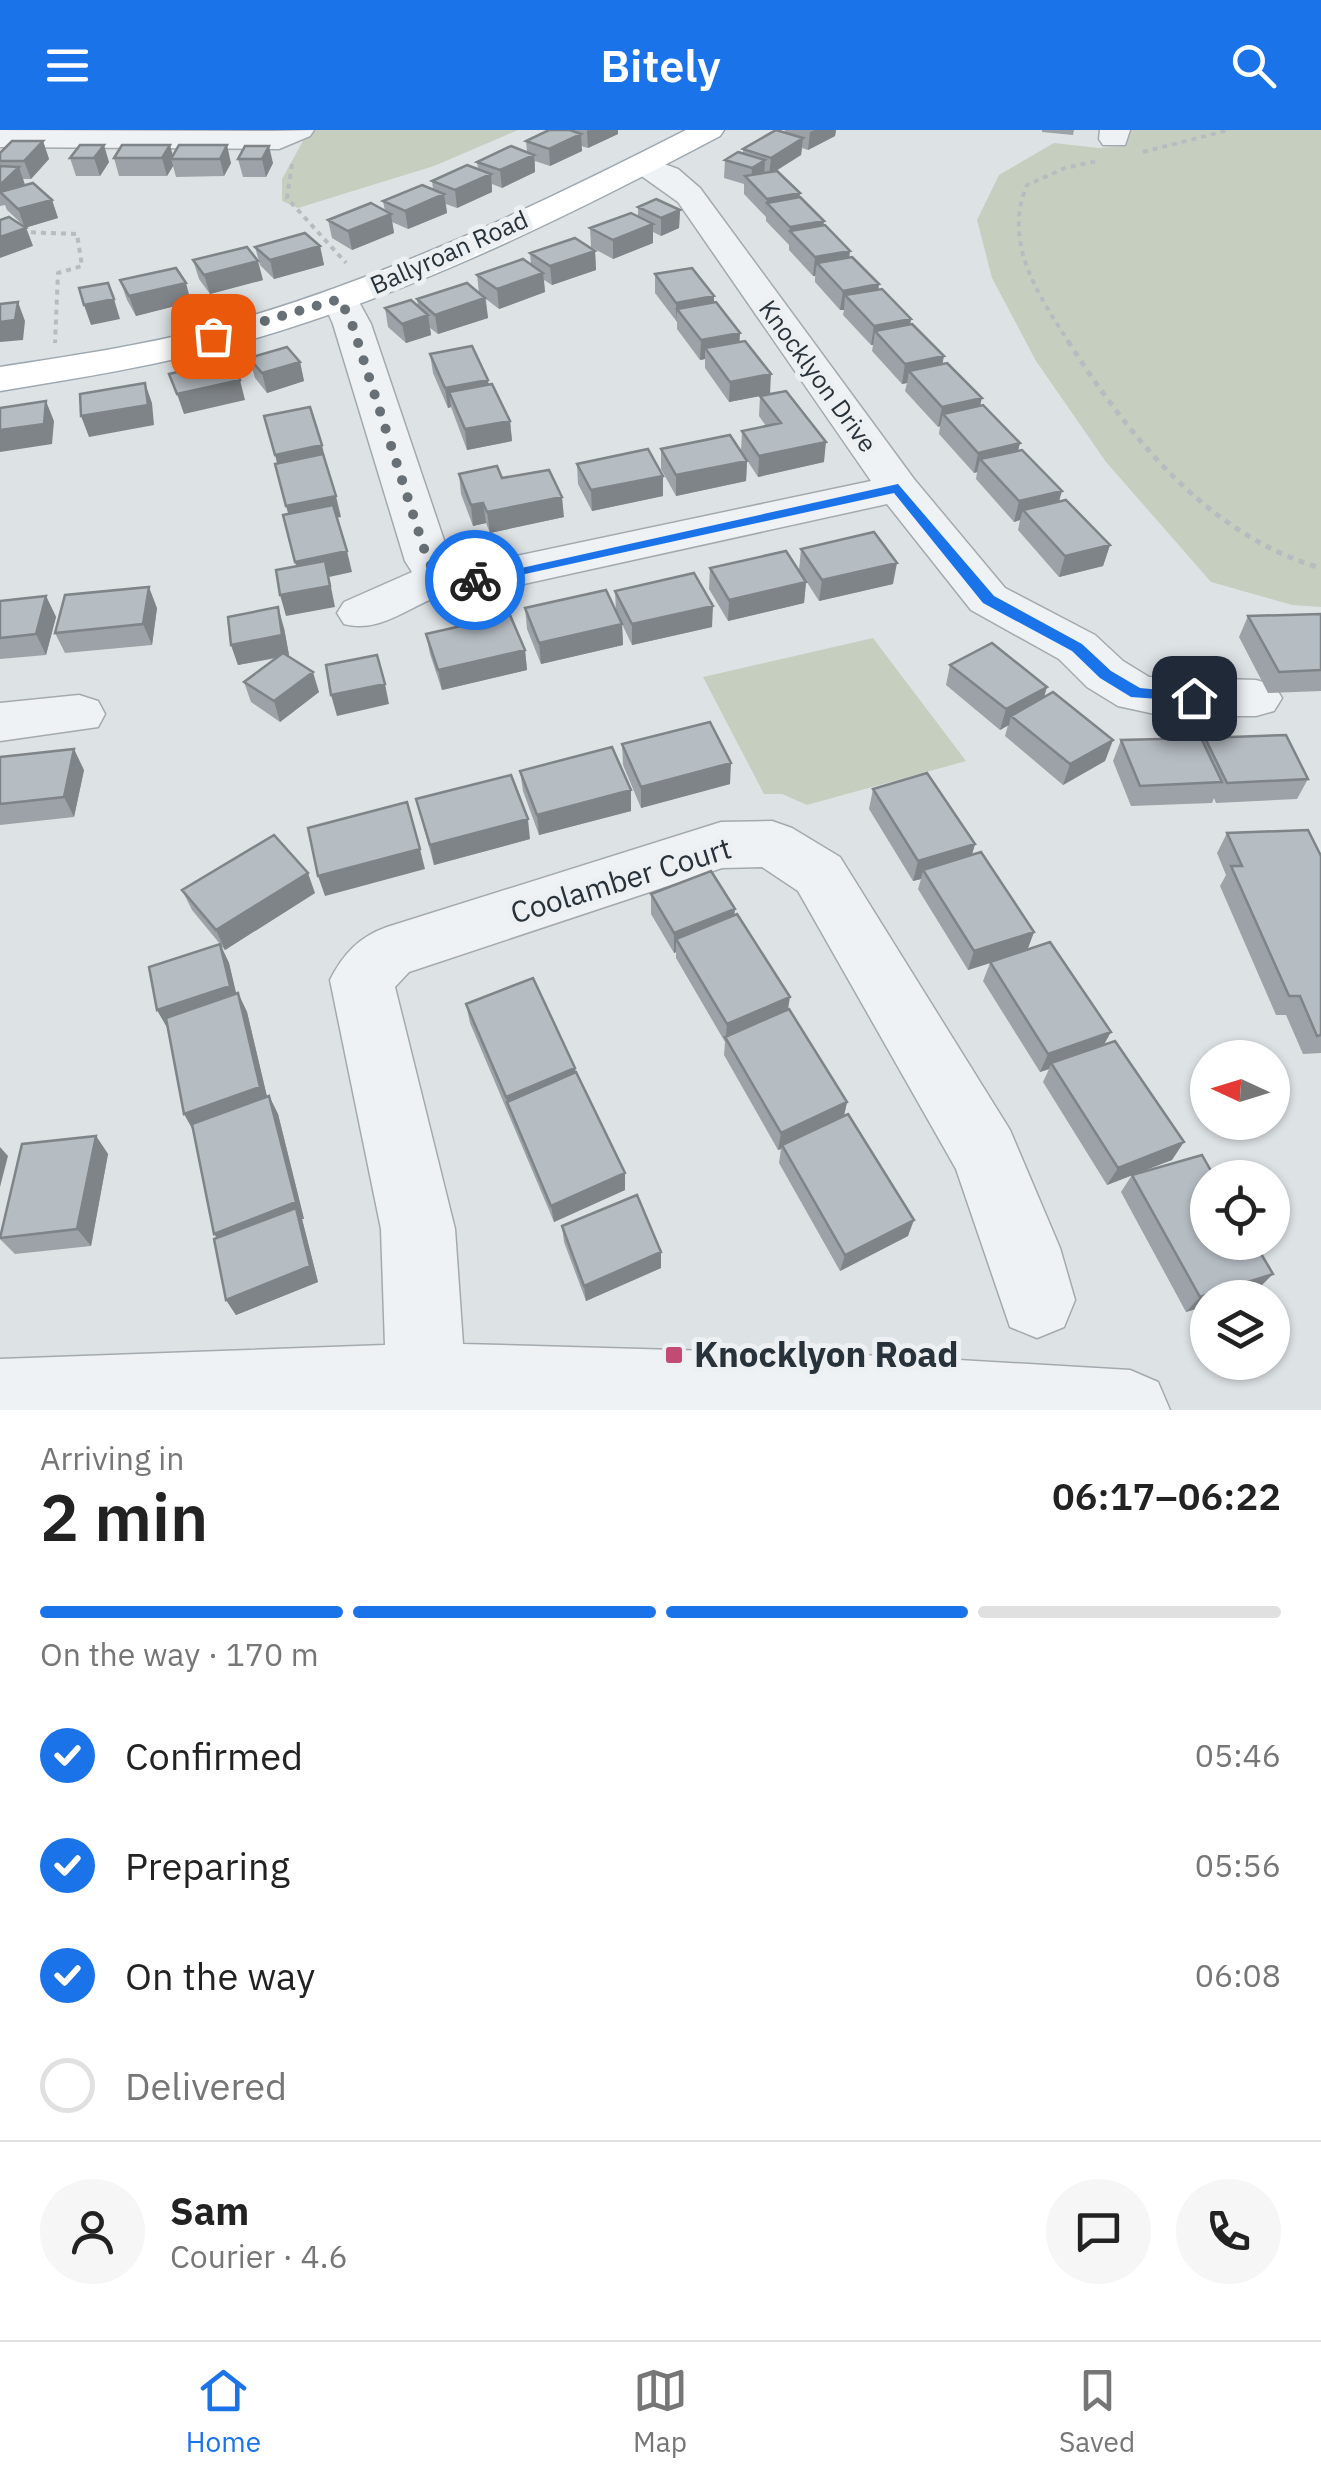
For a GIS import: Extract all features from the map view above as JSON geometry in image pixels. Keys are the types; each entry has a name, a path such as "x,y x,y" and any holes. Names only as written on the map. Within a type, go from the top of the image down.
{"main road":[{"name":"Ballyroan Road","path":"0,379 62,370 251,328 347,285 462,248 710,130"}],"street":[{"path":"0,138 294,142"},
{"name":"Knocklyon Drive","path":"642,165 667,176 688,195 898,488 988,599 1077,648 1105,674 1136,693 1164,698 1256,698"},
{"path":"347,285 352,324 428,561 443,576"},
{"path":"360,613 443,576 474,580 898,488"},
{"path":"0,722 78,714"},
{"name":"Coolamber Court","path":"426,1383 418,1229 362,980 387,953 721,845 772,844 819,874 985,1153 1023,1248 1038,1300"},
{"path":"0,1399 426,1383 890,1396 1130,1410"}],"path":[{"path":"1229,130 1170,148 1117,146 1027,185 1016,208 1019,242 1036,292 1077,354 1186,490 1238,532 1290,560 1321,568"},
{"path":"294,142 288,198 347,285"},
{"path":"19,232 77,234 82,266 58,273 55,354"}],"green space":[{"path":"309,130 518,130 434,166 298,208 282,201 282,179"},
{"path":"1129,130 1321,130 1321,607 1292,605 1211,582 1106,462 1036,361 992,278 977,220 999,175 1054,143 1099,148 1126,146"},
{"path":"873,638 966,761 807,805 782,794 764,794 703,677"}],"building":[{"path":"549,130 581,134 549,149 526,141"},
{"path":"776,130 803,138 771,158 743,149"},
{"path":"12,141 43,141 24,161 0,161 0,153"},
{"path":"80,145 104,145 94,158 70,158"},
{"path":"122,145 170,145 162,158 114,158"},
{"path":"179,145 227,145 220,159 171,159"},
{"path":"245,146 269,146 262,159 238,159"},
{"path":"511,146 534,155 500,170 477,162"},
{"path":"738,152 765,160 752,168 725,160"},
{"path":"467,165 491,174 455,190 432,181"},
{"path":"0,166 19,167 0,185"},
{"path":"777,171 800,193 767,199 745,176"},
{"path":"33,183 52,200 18,209 0,192"},
{"path":"422,185 444,194 405,211 383,201"},
{"path":"800,197 824,221 790,227 767,203"},
{"path":"656,199 680,210 661,218 638,207"},
{"path":"371,203 391,214 348,231 328,220"},
{"path":"631,213 653,224 613,240 590,228"},
{"path":"9,217 26,228 0,237 0,220"},
{"path":"825,225 850,251 815,257 790,231"},
{"path":"305,233 320,246 270,260 255,247"},
{"path":"575,238 595,251 550,266 530,253"},
{"path":"247,247 258,261 204,275 193,260"},
{"path":"852,257 879,284 843,291 817,263"},
{"path":"523,259 543,273 497,289 477,275"},
{"path":"176,268 186,283 129,296 120,280"},
{"path":"692,268 714,296 676,303 655,274"},
{"path":"108,283 114,299 84,305 79,288"},
{"path":"467,283 485,298 435,315 417,299"},
{"path":"882,289 911,319 874,326 845,295"},
{"path":"411,300 428,315 402,324 385,308"},
{"path":"18,302 15,320 0,322 0,304"},
{"path":"716,302 740,333 701,340 677,309"},
{"path":"912,324 944,356 905,364 875,331"},
{"path":"745,341 771,374 730,382 705,348"},
{"path":"472,346 488,380 445,388 430,354"},
{"path":"287,347 300,362 262,373 249,358"},
{"path":"231,360 240,380 177,394 169,374"},
{"path":"947,363 982,398 942,407 909,371"},
{"path":"145,383 148,405 81,416 80,394"},
{"path":"492,384 510,421 465,429 449,392"},
{"path":"786,391 826,442 759,456 742,431 781,423 760,396"},
{"path":"46,401 44,424 0,430 0,408"},
{"path":"983,405 1020,443 978,453 943,414"},
{"path":"310,407 322,445 275,455 264,416"},
{"path":"730,435 747,461 676,475 661,449"},
{"path":"648,449 663,476 591,490 577,464"},
{"path":"1022,450 1062,491 1019,501 980,459"},
{"path":"323,454 336,496 286,506 275,464"},
{"path":"497,466 502,478 549,470 562,497 487,512 483,503 471,505 459,474"},
{"path":"1066,500 1110,545 1065,556 1023,510"},
{"path":"333,505 347,551 295,562 283,515"},
{"path":"874,532 897,563 822,580 801,549"},
{"path":"786,551 806,582 729,600 710,568"},
{"path":"325,561 330,586 280,595 276,570"},
{"path":"694,573 713,606 632,624 615,591"},
{"path":"149,587 143,624 55,633 65,595"},
{"path":"606,590 622,624 539,643 525,608"},
{"path":"46,596 36,634 0,638 0,601"},
{"path":"278,607 282,635 231,645 228,617"},
{"path":"1321,614 1321,670 1279,672 1248,616"},
{"path":"510,615 525,650 438,670 426,634"},
{"path":"992,643 1047,687 1006,709 950,665"},
{"path":"283,653 313,672 274,701 244,682"},
{"path":"377,655 385,684 331,695 326,665"},
{"path":"1053,692 1113,740 1070,764 1011,716"},
{"path":"710,722 731,763 641,787 622,744"},
{"path":"1286,735 1308,779 1227,783 1205,738"},
{"path":"1201,738 1222,782 1140,786 1121,740"},
{"path":"612,747 631,790 537,815 520,771"},
{"path":"74,749 64,797 0,804 0,757"},
{"path":"927,773 975,844 918,861 873,789"},
{"path":"511,775 528,819 430,845 416,799"},
{"path":"407,802 420,849 318,876 308,828"},
{"path":"1308,830 1321,856 1321,1035 1317,1036 1300,996 1289,996 1231,866 1242,866 1227,833"},
{"path":"274,835 308,873 216,930 182,890"},
{"path":"981,852 1034,932 974,951 923,870"},
{"path":"711,871 735,909 674,933 651,894"},
{"path":"737,914 790,997 727,1024 676,939"},
{"path":"1050,942 1111,1032 1048,1054 990,962"},
{"path":"220,944 230,986 157,1010 149,967"},
{"path":"533,978 575,1068 506,1097 466,1004"},
{"path":"238,993 260,1087 184,1114 166,1018"},
{"path":"789,1009 847,1102 781,1133 725,1037"},
{"path":"1115,1041 1184,1142 1118,1168 1051,1063"},
{"path":"576,1072 625,1173 551,1206 507,1102"},
{"path":"269,1096 296,1202 214,1234 192,1124"},
{"path":"848,1114 914,1220 845,1255 782,1145"},
{"path":"96,1136 77,1229 0,1238 22,1144"},
{"path":"1202,1155 1205,1160 1190,1160 1190,1260 1265,1260 1273,1274 1254,1280 1191,1280 1132,1175"},
{"path":"637,1195 661,1252 584,1286 562,1226"},
{"path":"296,1208 310,1266 226,1300 214,1239"}],"way so far":[{"path":"213,336 340,299 352,324 432,570 456,581 475,580"}],"place":[{"name":"Knocklyon Road","path":"674,1355"}],"route":[{"path":"475,580 898,488 988,599 1048,629 1136,693 1194,698"}]}
